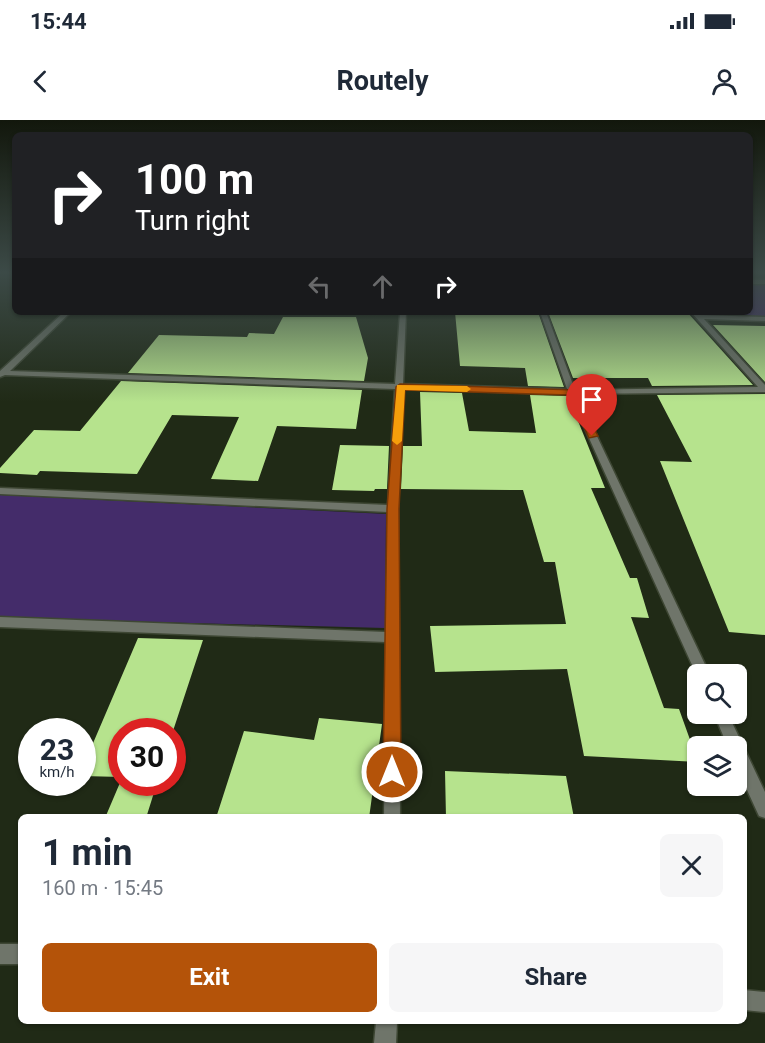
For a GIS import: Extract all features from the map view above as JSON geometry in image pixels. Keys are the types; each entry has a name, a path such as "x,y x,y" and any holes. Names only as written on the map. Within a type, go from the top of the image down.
{"street":[{"path":"1,374 64,316"},
{"path":"392,814 393,509 403,316"},
{"path":"545,316 573,392 698,664"},
{"path":"698,316 765,389"},
{"path":"725,316 765,319"},
{"path":"1,374 573,392 765,389"},
{"path":"0,491 393,509"},
{"path":"0,622 391,637"},
{"path":"747,772 765,810"},
{"path":"0,954 18,954"},
{"path":"747,1000 765,1002"},
{"path":"385,1043 387,1024"}],"shaded area":[{"path":"765,316 765,319 698,317"},
{"path":"0,495 386,514 385,628 0,618"}],"building":[{"path":"455,316 539,316 564,387 528,386 525,368 460,366"},
{"path":"550,316 691,316 753,385 652,386 648,378 573,378"},
{"path":"283,317 356,317 368,358 364,381 128,373 159,335 247,337 249,333 274,334"},
{"path":"713,325 765,326 765,382"},
{"path":"121,381 362,390 356,429 277,426 258,481 211,479 239,417 172,415 137,474 40,471 37,475 0,473 0,468 34,430 80,431"},
{"path":"420,392 462,393 469,431 536,433 530,395 568,396 605,488 591,488 630,578 637,578 649,618 631,617 664,708 679,709 689,736 687,761 584,756 567,669 435,672 430,626 566,624 555,562 544,562 523,490 401,489 403,446 422,446"},
{"path":"765,394 765,635 729,632 660,461 692,462 657,395"},
{"path":"340,445 389,446 387,489 332,490"},
{"path":"138,638 203,640 177,718 108,718 108,777 96,776 96,736"},
{"path":"319,718 382,724 370,814 217,814 244,731 314,740"},
{"path":"445,771 566,776 573,814 446,814"},
{"path":"114,796 153,796 147,814 107,814"}],"slow traffic":[{"path":"397,441 400,387 467,389"}],"route":[{"path":"392,772 393,509 400,387 573,392 592,436"}]}
